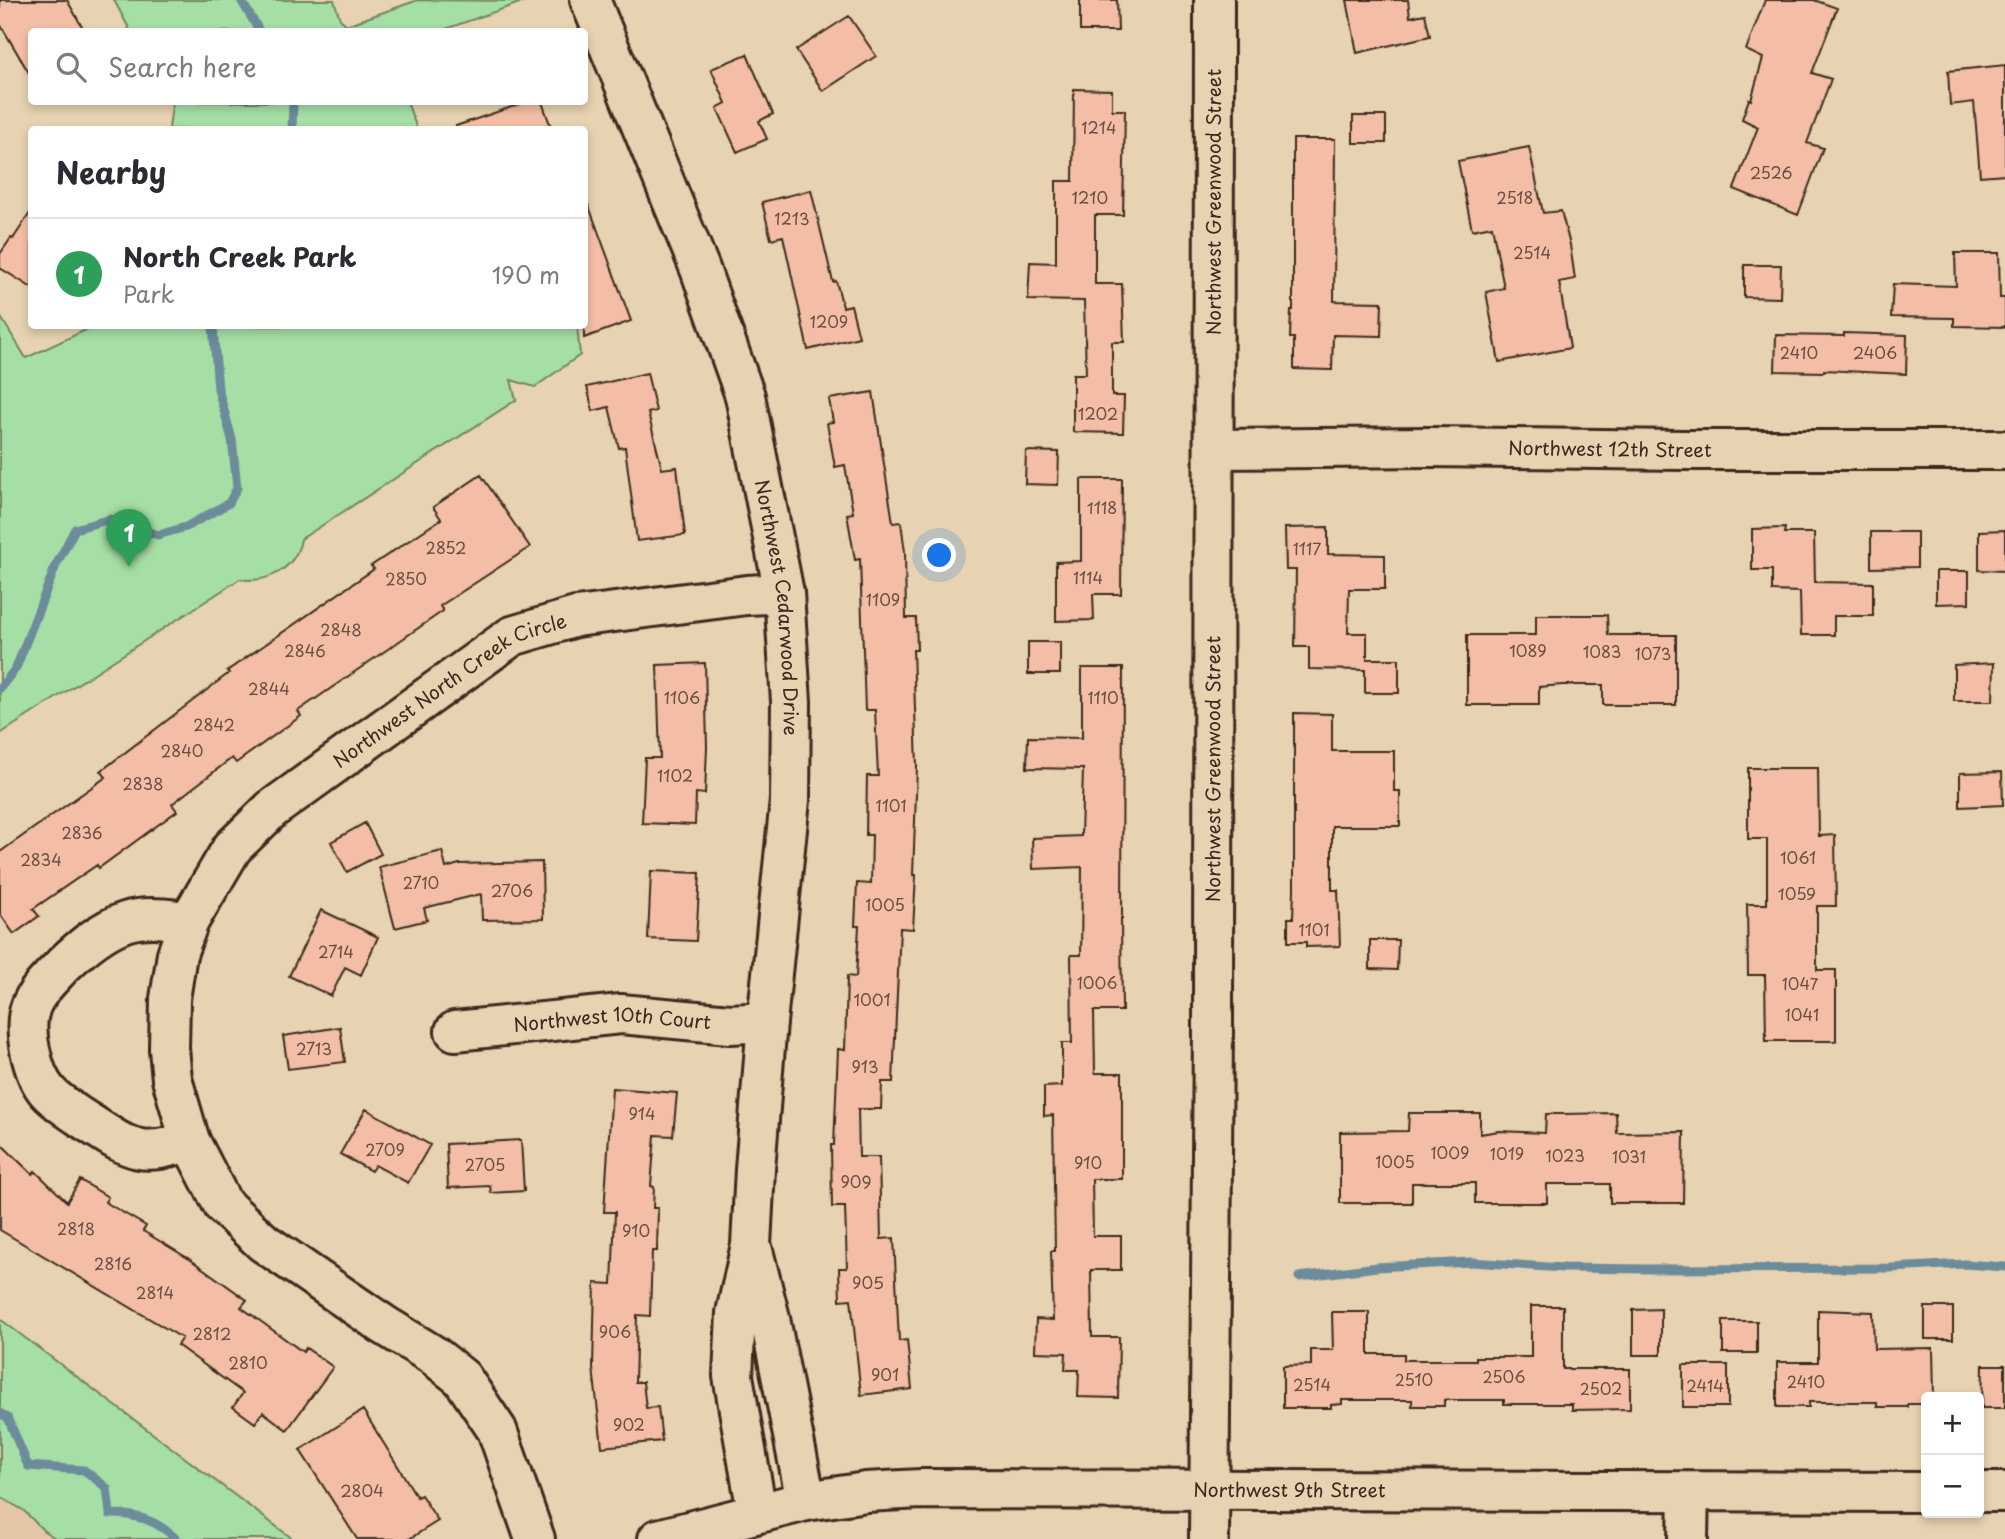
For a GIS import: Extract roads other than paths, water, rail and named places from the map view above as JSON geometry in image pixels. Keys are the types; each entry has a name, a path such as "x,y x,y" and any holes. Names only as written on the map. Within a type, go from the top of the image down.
{"street":[{"name":"Northwest Greenwood Street","path":"1209,1539 1214,0"},
{"name":"Northwest Cedarwood Drive","path":"598,2 746,396 784,593 791,702 789,800 767,1022 751,1245 736,1313 733,1376 757,1512"},
{"name":"Northwest 12th Street","path":"1214,449 1429,447 2005,450"},
{"name":"Northwest North Creek Circle","path":"535,1539 497,1430 463,1378 433,1355 264,1243 223,1205 190,1141 178,1104 169,1049 170,999 177,954 189,920 232,848 272,809 512,636 576,617 747,595 784,593"},
{"path":"189,920 146,917 126,921 89,942 47,981 31,1006 27,1034 37,1074 48,1092 113,1139 138,1150 161,1151 190,1141"},
{"name":"Northwest 10th Court","path":"455,1031 621,1014 730,1024 767,1022"},
{"name":"Northwest Cedarwood Drive","path":"751,1245 769,1314 806,1501"},
{"name":"Northwest 9th Street","path":"658,1539 806,1501 866,1492 932,1489 1921,1492"},
{"path":"1688,1539 1689,1492"},
{"path":"1984,1492 2005,1492"}],"waterway":[{"path":"241,0 258,28"},
{"path":"292,126 293,105"},
{"path":"0,688 16,668 56,565 75,529 110,519 158,535 186,527 229,503 237,488 232,439 218,389 213,329"},
{"path":"1299,1277 1377,1267 1471,1262 1564,1268 1649,1269 1891,1268 1965,1264 2005,1267"},
{"path":"0,1413 8,1418 28,1466 84,1470 107,1488 110,1514 146,1519 176,1539"}],"place":[{"name":"North Creek Park","path":"129,567"}]}
